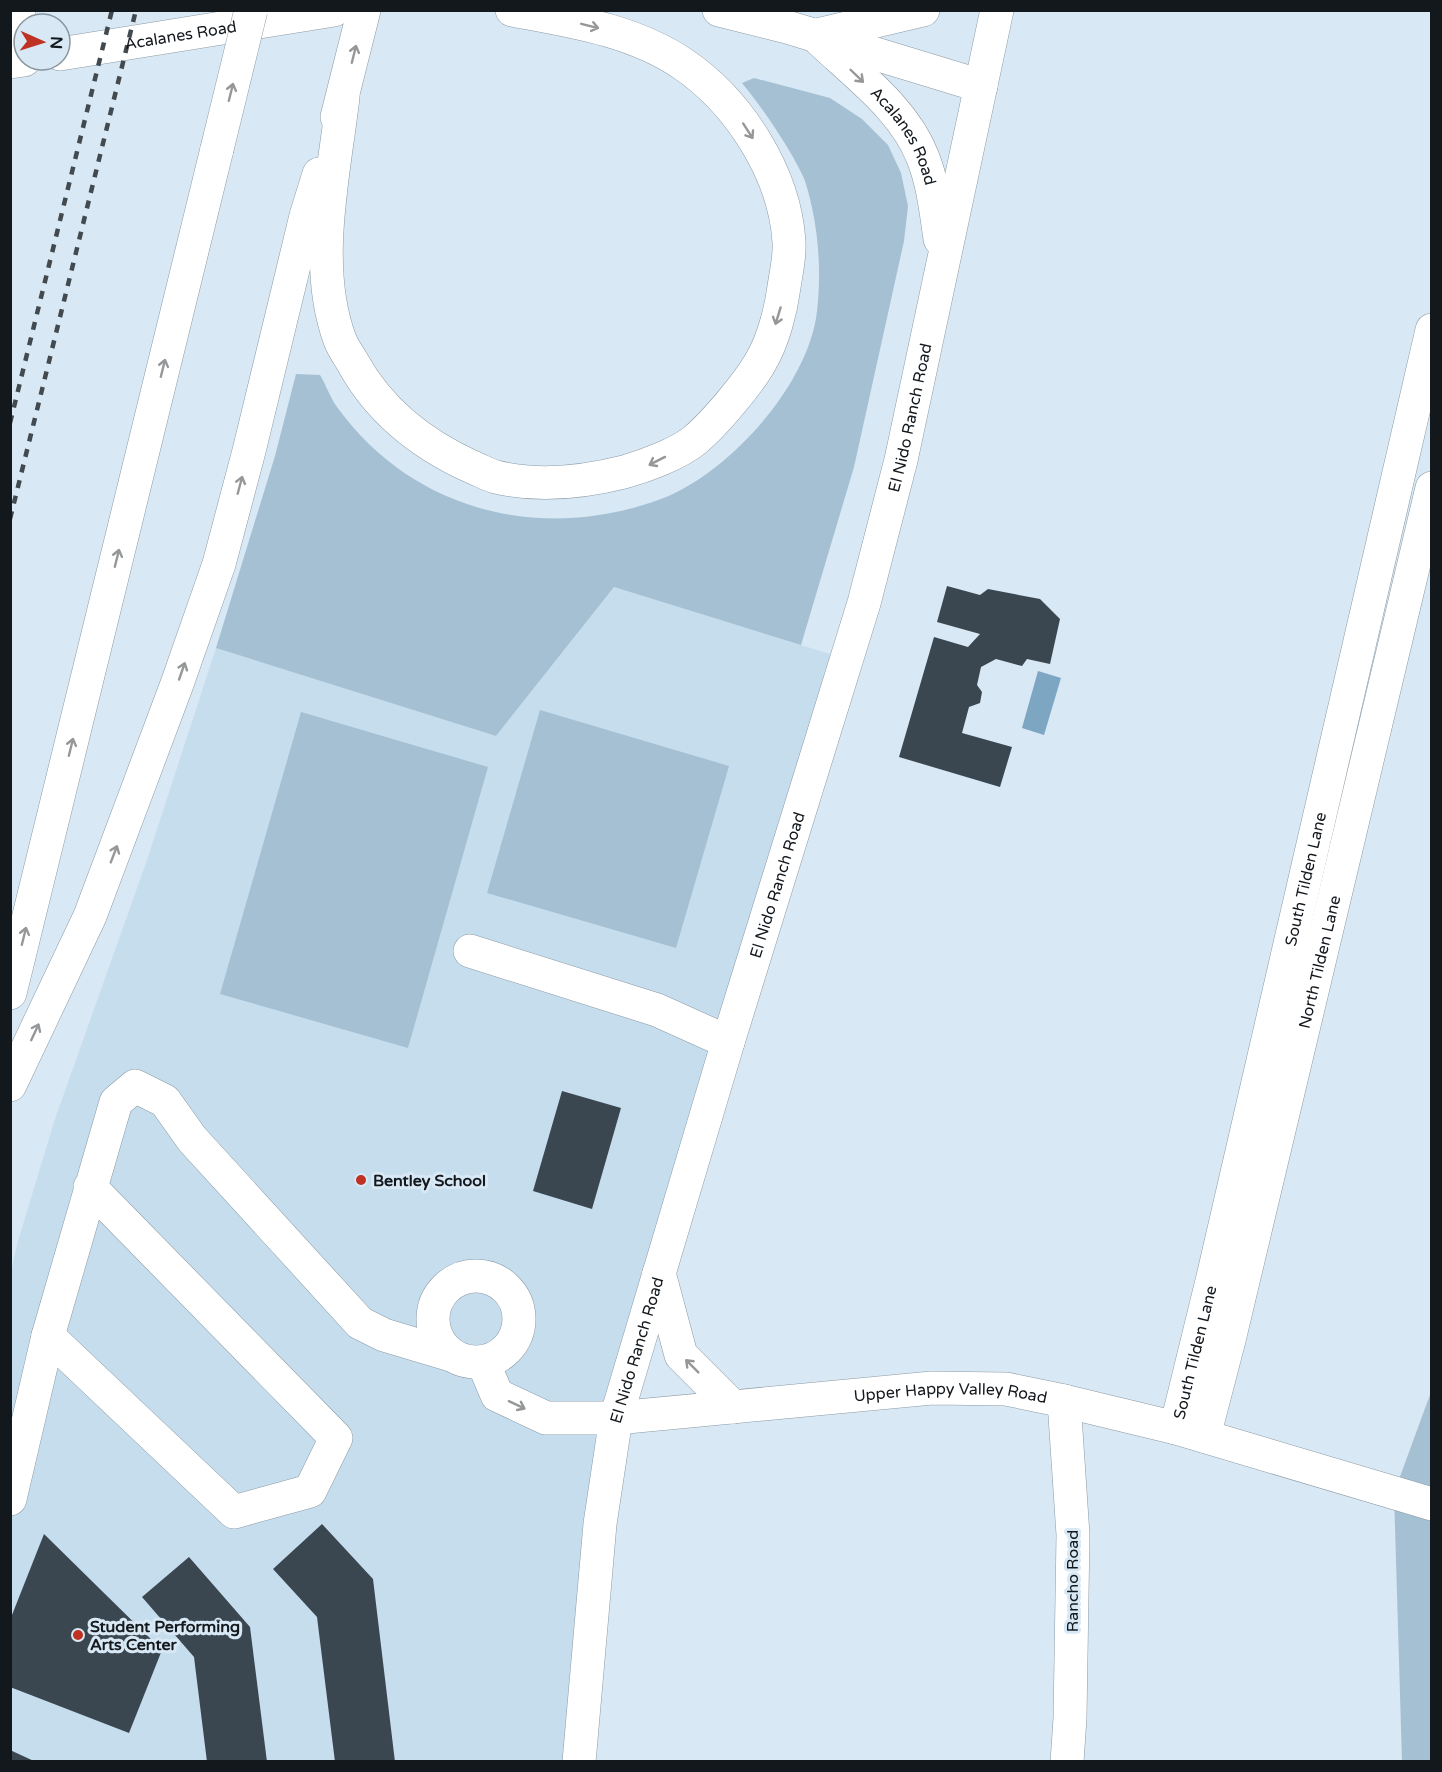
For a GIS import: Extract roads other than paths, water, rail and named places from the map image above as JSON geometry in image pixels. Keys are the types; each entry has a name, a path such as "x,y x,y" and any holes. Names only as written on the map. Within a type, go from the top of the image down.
{"main road":[{"path":"10,46 19,10"},
{"path":"10,993 251,10"},
{"name":"Acalanes Road","path":"72,52 334,10"},
{"path":"10,1085 90,916 177,684 219,564 306,216 343,97 364,10"},
{"path":"343,97 327,227 326,282 340,341 366,387 401,424 450,457 495,477 538,482 596,479 648,465 693,442 730,402 762,360 781,311 789,244 782,198 760,150 735,112 702,78 682,63 631,38 602,29 512,10"},
{"name":"Acalanes Road","path":"719,10 815,35 981,86"},
{"name":"Acalanes Road","path":"815,35 923,10"},
{"name":"El Nido Ranch Road","path":"579,1761 600,1524 616,1418 728,1042 864,603 901,460 997,10"},
{"name":"Acalanes Road","path":"815,35 888,106 916,143 923,158 934,196 943,261"},
{"name":"South Tilden Lane","path":"1190,1432 1213,1277 1431,330"},
{"name":"North Tilden Lane","path":"1190,1432 1232,1328 1431,488"},
{"path":"470,951 657,1010 728,1042"},
{"path":"10,1499 48,1336 90,1187 116,1102 135,1086 165,1101 192,1139 360,1323 384,1335 451,1355 466,1362 483,1362 499,1356 511,1345 518,1329 519,1312 513,1296 501,1284 486,1277 469,1276 453,1282 440,1294 434,1309 433,1327 439,1342 451,1355"},
{"path":"48,1336 234,1512 310,1491 336,1438 90,1187"},
{"path":"659,1273 681,1355 733,1407"},
{"name":"Upper Happy Valley Road","path":"483,1362 497,1395 546,1418 616,1418 932,1388 1006,1389 1190,1432 1431,1504"},
{"name":"Rancho Road","path":"1064,1401 1073,1535 1070,1718 1067,1761"}],"railway":[{"path":"10,423 112,10"},
{"path":"10,519 136,10"}],"place":[{"name":"Bentley School","path":"361,1180"},
{"name":"Student Performing Arts Center","path":"78,1635"}]}
